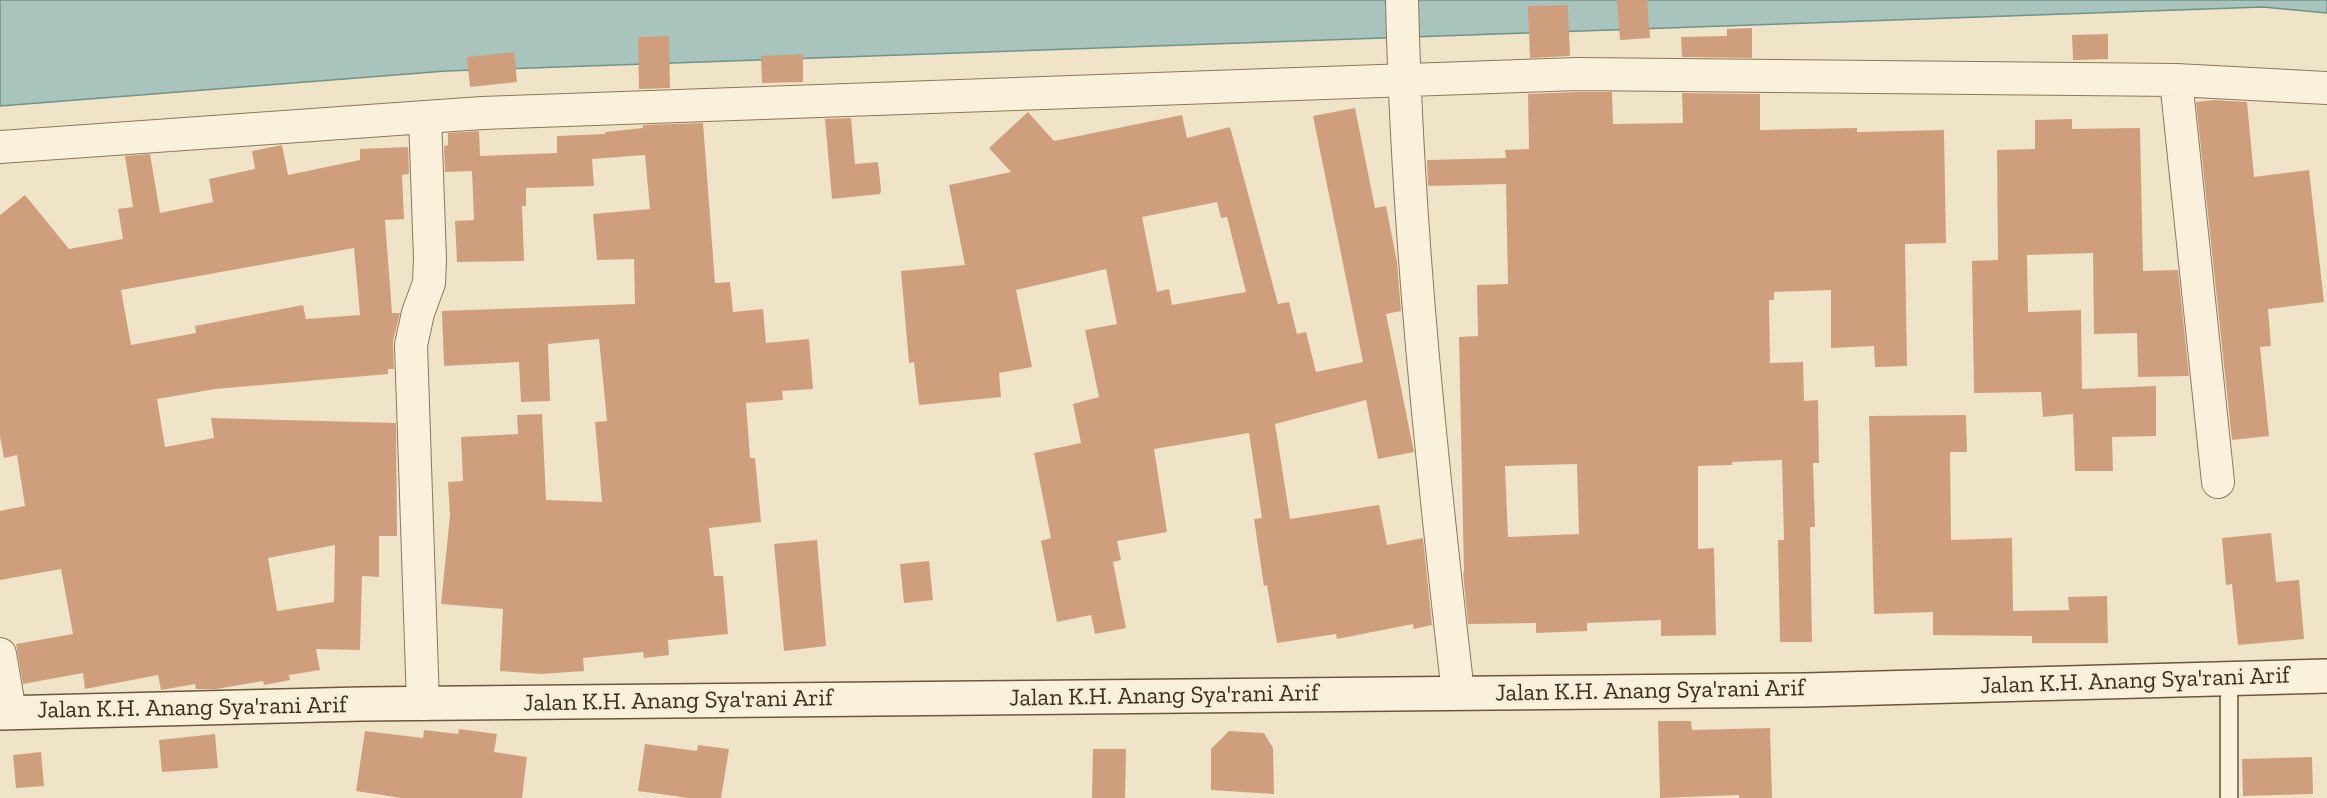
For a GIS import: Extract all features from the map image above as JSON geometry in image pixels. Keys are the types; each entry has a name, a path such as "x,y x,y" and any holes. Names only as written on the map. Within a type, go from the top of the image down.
{"street":[{"path":"1402,0 1404,80 1430,447 1458,693"},
{"path":"0,147 482,113 1589,74 2176,80 2327,87"},
{"path":"2176,80 2218,482"},
{"path":"423,704 411,345 418,313 429,283 425,117"},
{"path":"0,654 5,712"},
{"name":"Jalan K.H. Anang Sya'rani Arif","path":"5,712 423,704 1805,690 2327,676"}],"lane":[{"path":"2229,679 2229,798"}],"water":[{"path":"0,0 2327,0 2327,13 2263,7 446,71 0,106"}],"building":[{"path":"1617,0 1647,0 1650,38 1620,40"},
{"path":"1568,5 1570,56 1530,58 1528,6"},
{"path":"1752,28 1752,58 1682,57 1681,37 1727,36 1727,29"},
{"path":"2108,34 2108,59 2073,60 2072,35"},
{"path":"669,36 670,88 639,89 638,37"},
{"path":"514,52 517,82 470,87 467,57"},
{"path":"803,54 803,82 762,83 761,56"},
{"path":"1612,92 1613,124 1683,123 1682,93 1760,94 1760,130 1857,128 1857,132 1944,130 1946,243 1905,244 1907,366 1875,367 1874,346 1831,348 1831,290 1774,292 1774,300 1769,300 1770,363 1803,362 1804,401 1818,400 1819,463 1813,463 1815,527 1810,527 1812,642 1780,642 1778,540 1784,540 1782,460 1698,466 1698,549 1714,548 1716,635 1661,636 1661,620 1587,623 1587,631 1536,633 1536,623 1468,624 1463,573 1459,337 1478,336 1477,285 1508,284 1506,184 1428,186 1427,160 1506,158 1505,150 1529,149 1528,94","holes":["1577,464 1579,534 1508,537 1505,466"]},
{"path":"2214,100 2247,102 2254,177 2309,170 2324,302 2268,309 2271,346 2260,347 2269,436 2232,440 2196,102"},
{"path":"1355,108 1375,208 1386,206 1397,262 1401,311 1386,314 1414,452 1378,459 1366,400 1275,424 1290,519 1379,505 1387,545 1423,538 1432,625 1414,629 1413,624 1337,639 1336,634 1277,643 1267,585 1264,586 1254,519 1262,518 1249,433 1154,449 1167,532 1117,541 1121,560 1113,562 1126,628 1095,634 1091,615 1057,622 1041,541 1051,538 1034,453 1081,443 1073,404 1099,397 1085,330 1117,324 1106,269 1016,290 1032,367 999,373 1001,397 919,405 914,362 909,363 901,271 965,265 949,185 1011,172 989,148 1028,112 1054,141 1182,115 1187,138 1230,127 1278,304 1289,302 1297,334 1306,332 1316,372 1363,362 1313,116","holes":["1217,202 1221,218 1227,217 1246,292 1172,305 1169,289 1157,292 1142,217"]},
{"path":"851,118 855,164 878,162 881,190 880,194 832,199 825,119"},
{"path":"2072,119 2072,129 2140,128 2143,271 2178,270 2189,376 2138,377 2137,333 2094,334 2093,253 2027,255 2028,312 2081,310 2082,389 2156,386 2156,436 2112,437 2113,471 2075,471 2073,414 2043,417 2041,392 1974,393 1972,261 1998,260 1997,150 2035,149 2035,120"},
{"path":"703,123 715,283 730,282 733,312 763,309 766,343 809,339 813,389 782,391 783,400 746,403 750,458 755,458 761,522 709,528 714,576 723,576 728,634 668,640 669,655 644,658 643,652 583,658 584,671 541,674 500,671 503,609 441,604 450,516 448,482 463,481 461,437 518,434 517,415 542,414 546,500 602,502 595,422 607,421 599,339 548,344 550,401 521,402 519,362 444,366 442,311 635,304 634,259 597,260 593,214 650,209 645,155 592,159 594,186 526,188 526,206 522,206 524,261 457,262 455,221 474,220 472,171 445,172 444,146 448,145 448,133 479,131 480,156 557,153 557,136 605,134 605,132 643,128 643,125"},
{"path":"282,145 288,175 360,160 360,149 408,147 409,174 402,175 404,219 385,220 392,313 400,313 393,341 394,369 388,369 388,374 215,389 157,399 165,447 214,438 211,418 396,423 397,536 379,536 379,577 362,576 360,650 316,649 320,670 289,675 290,680 264,685 263,681 216,689 196,689 195,684 161,690 158,675 85,689 83,673 23,684 16,644 73,634 61,569 0,580 0,511 25,506 17,455 4,458 0,437 0,215 25,195 69,249 123,239 118,209 133,207 125,156 150,154 160,213 213,202 209,179 255,169 252,151","holes":["354,248 360,315 306,319 303,305 195,326 196,333 131,345 121,290","335,545 334,602 277,611 268,558"]},
{"path":"1966,415 1967,452 1950,452 1951,540 2012,538 2013,611 2069,610 2068,597 2107,596 2108,643 2032,643 2032,636 1933,635 1933,612 1874,614 1869,416"},
{"path":"2271,533 2276,582 2299,580 2304,639 2238,645 2232,584 2226,585 2222,538"},
{"path":"817,540 826,646 784,651 774,544"},
{"path":"929,561 933,600 904,603 900,564"},
{"path":"1658,721 1691,721 1692,730 1770,728 1772,798 1739,798 1739,795 1660,798"},
{"path":"459,729 497,734 494,752 527,757 522,798 402,798 356,791 365,731 423,738 424,730 458,734"},
{"path":"1229,731 1264,733 1273,748 1274,794 1211,790 1211,749"},
{"path":"215,734 218,768 162,772 159,740"},
{"path":"645,744 697,751 698,745 729,749 721,798 689,798 638,791"},
{"path":"1093,749 1126,749 1125,798 1092,798"},
{"path":"41,752 44,786 16,788 13,755"},
{"path":"2312,757 2313,794 2243,796 2242,759"}]}
